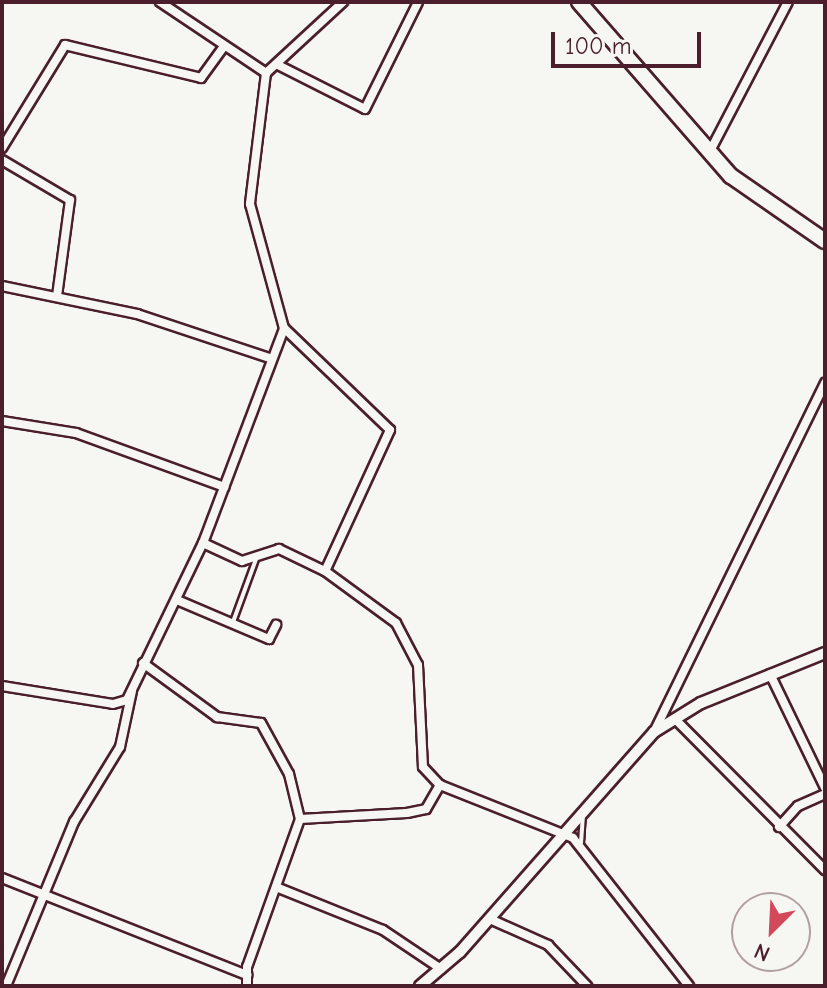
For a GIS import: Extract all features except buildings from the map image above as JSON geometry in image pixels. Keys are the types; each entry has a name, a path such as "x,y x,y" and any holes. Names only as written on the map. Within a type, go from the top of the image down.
{"main road":[{"path":"579,2 709,153 762,203 825,241"}],"street":[{"path":"160,2 266,73"},
{"path":"325,571 390,430 284,328 250,204 266,73 343,2"},
{"path":"278,65 365,109 418,2"},
{"path":"709,153 788,2"},
{"path":"2,148 65,45 201,78 224,46"},
{"path":"2,160 70,200 57,296"},
{"path":"2,286 57,296 272,359"},
{"path":"6,986 74,822 120,747 132,688 203,543 284,328"},
{"path":"420,986 490,919 654,732 825,383"},
{"path":"2,421 76,433 224,487"},
{"path":"203,543 242,561 256,559 279,549 325,571 396,623 418,665 423,767 440,785 564,833 581,846 689,986"},
{"path":"177,600 269,639 276,625"},
{"path":"654,732 770,674 825,653"},
{"path":"143,663 217,717 261,723 289,774 300,819 247,975 247,986"},
{"path":"770,674 825,791 798,806 779,827"},
{"path":"2,686 113,704 132,688"},
{"path":"675,719 825,870"},
{"path":"300,819 407,813 426,809 440,785"},
{"path":"2,878 45,898 247,975"},
{"path":"276,887 383,930 441,969"},
{"path":"490,919 540,939 587,986"}],"lane":[{"path":"232,624 256,559"},
{"path":"581,846 588,806"}]}
